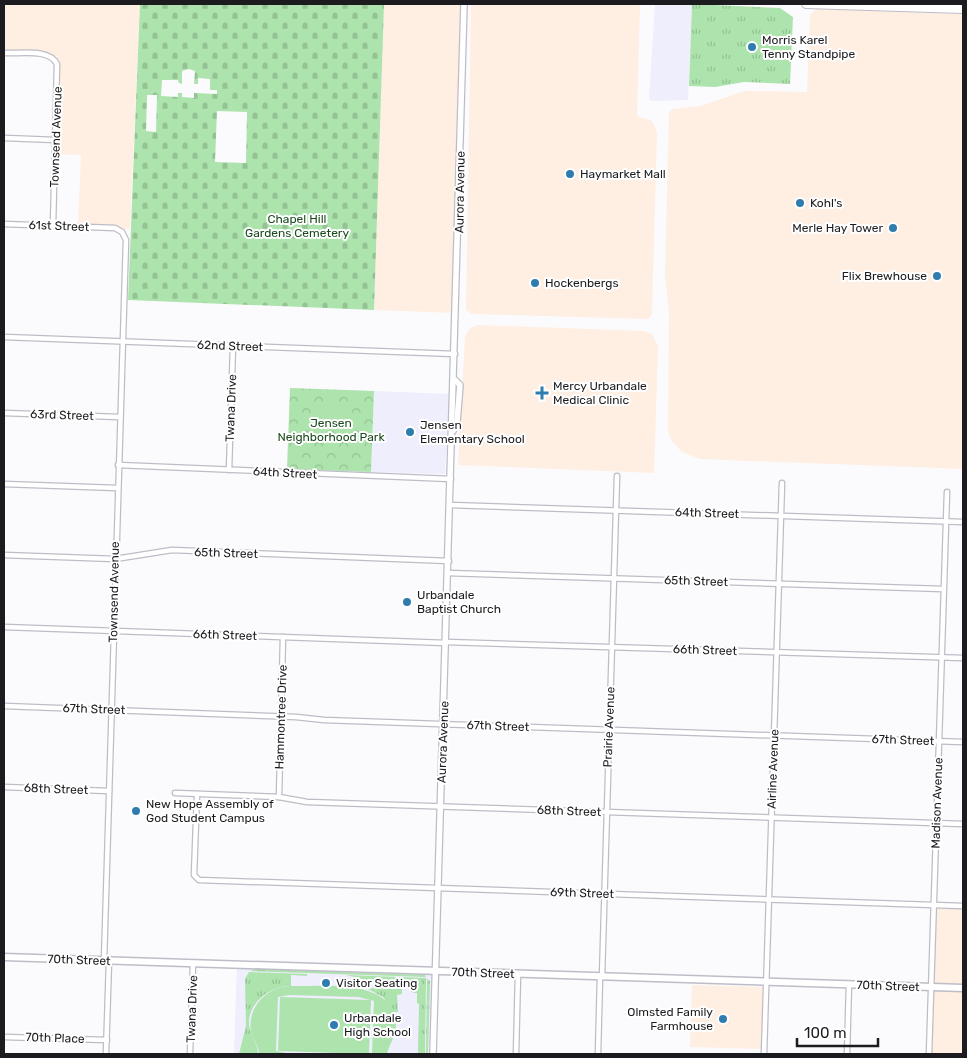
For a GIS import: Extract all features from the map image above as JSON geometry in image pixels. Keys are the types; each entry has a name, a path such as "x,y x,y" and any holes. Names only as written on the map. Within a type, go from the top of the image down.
{"main road":[{"path":"806,4 963,9"},
{"name":"70th Street","path":"4,957 963,988"}],"street":[{"name":"Aurora Avenue","path":"433,1054 451,479 453,431 457,422 460,385 455,380 464,4"},
{"name":"Townsend Avenue","path":"4,53 46,55 55,59 58,64 53,226"},
{"path":"4,138 56,140"},
{"name":"61st Street","path":"4,224 115,228"},
{"name":"Townsend Avenue","path":"106,1054 109,791 126,240 122,232 115,228"},
{"name":"62nd Street","path":"4,337 456,354"},
{"name":"Twana Drive","path":"229,470 233,346"},
{"name":"63rd Street","path":"4,413 120,417"},
{"name":"64th Street","path":"118,465 451,479"},
{"name":"Prairie Avenue","path":"598,1054 617,476"},
{"name":"Airline Avenue","path":"764,1054 782,483"},
{"path":"4,484 117,488"},
{"name":"Madison Avenue","path":"929,1054 946,492"},
{"name":"64th Street","path":"450,505 963,522"},
{"name":"65th Street","path":"4,555 115,559 172,550 449,561"},
{"name":"65th Street","path":"448,573 943,589"},
{"name":"66th Street","path":"4,627 963,658"},
{"name":"Hammontree Drive","path":"279,797 283,637"},
{"name":"67th Street","path":"4,706 281,716 443,725 963,742"},
{"name":"68th Street","path":"4,787 109,791"},
{"name":"68th Street","path":"175,793 279,797 307,802 963,824"},
{"name":"69th Street","path":"197,794 194,875 196,879 201,880 963,906"},
{"name":"Twana Drive","path":"190,1054 193,964"},
{"path":"516,1054 518,974"},
{"path":"847,1054 849,984"},
{"name":"70th Place","path":"4,1037 106,1040"}],"shaded area":[{"path":"4,4 140,4 130,229 78,227 81,155 55,154 57,56 4,54"},
{"path":"384,4 464,4 457,313 374,310"},
{"name":"Haymarket Mall","path":"471,4 640,4 637,116 652,121 657,133 652,314 648,319 472,314 466,310"},
{"path":"655,4 692,4 688,100 652,101 649,99"},
{"path":"816,9 963,14 963,469 700,459 682,452 672,441 668,431 669,311 665,276 669,112 673,109 701,106 744,91 807,92 810,15"},
{"path":"478,325 644,331 652,334 658,346 654,473 458,465 465,337 469,329"},
{"name":"Jensen Elementary School","path":"374,391 449,394 445,474 371,472"},
{"path":"934,905 963,906 963,1054 929,1054"},
{"name":"Urbandale High School","path":"237,965 435,972 433,1054 234,1054"},
{"path":"692,985 763,987 761,1049 690,1047"}],"green space":[{"name":"Chapel Hill Gardens Cemetery","path":"140,4 384,4 374,310 128,300","holes":["189,69 195,71 194,84 198,84 198,78 210,79 210,90 217,90 217,94 194,93 194,98 182,97 182,93 178,93 178,97 161,96 162,80 178,80 182,84 182,71","147,95 157,95 156,132 146,131","217,111 247,112 246,163 215,162"]},
{"path":"692,4 780,8 793,17 790,84 744,82 715,87 689,86"},
{"name":"Jensen Neighborhood Park","path":"290,388 374,391 371,472 287,469"},
{"path":"342,403 346,406 341,430 325,425 318,409"},
{"path":"256,969 425,975 426,977 250,971"},
{"path":"249,972 307,974 307,976 291,975 291,986 283,986 268,992 256,1003 249,1017 249,1025 258,1054 239,1054 246,1026 245,979"},
{"path":"346,975 426,978 425,1054 415,1054 418,1053 419,1004 417,1003 417,993 411,992 411,986 387,985"},
{"path":"427,979 430,981 428,1054 426,1054"},
{"path":"290,986 355,988 370,992 384,999 392,1010 396,1025 387,1054 369,1054 278,1051 280,997 370,1000 359,997 290,995 278,997 276,1051 291,1054 259,1054 251,1032 252,1015 255,1007 260,1000 273,990","holes":["371,1000 374,1001 372,1053 369,1054"]},
{"path":"366,988 402,989 402,994 397,995 398,1012 393,1012 383,997"}],"place":[{"name":"Morris Karel Tenny Standpipe","path":"752,47"},
{"name":"Haymarket Mall","path":"570,174"},
{"name":"Kohl's","path":"800,203"},
{"name":"Merle Hay Tower","path":"893,228"},
{"name":"Flix Brewhouse","path":"937,276"},
{"name":"Hockenbergs","path":"535,283"},
{"name":"Mercy Urbandale Medical Clinic","path":"542,393"},
{"name":"Jensen Elementary School","path":"410,432"},
{"name":"Urbandale Baptist Church","path":"407,602"},
{"name":"New Hope Assembly of God Student Campus","path":"136,811"},
{"name":"Visitor Seating","path":"326,983"},
{"name":"Olmsted Family Farmhouse","path":"723,1019"},
{"name":"Urbandale High School","path":"334,1025"}]}
